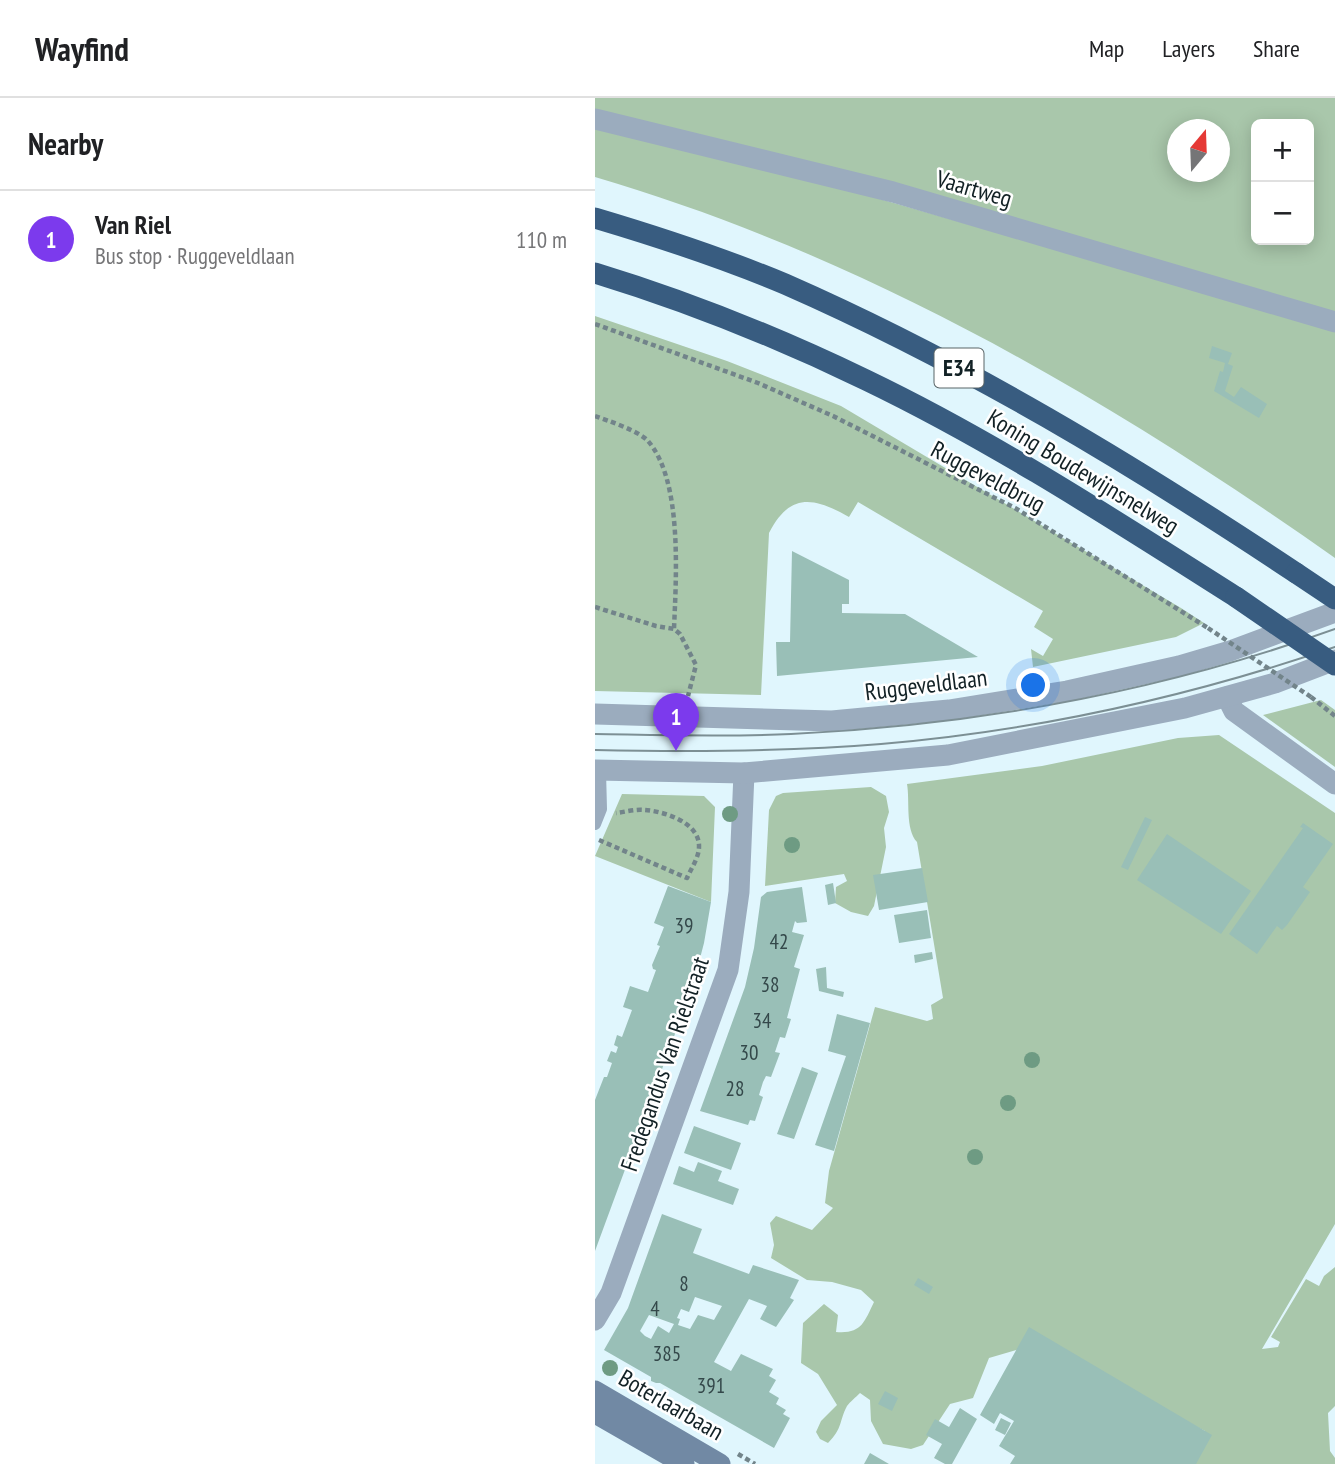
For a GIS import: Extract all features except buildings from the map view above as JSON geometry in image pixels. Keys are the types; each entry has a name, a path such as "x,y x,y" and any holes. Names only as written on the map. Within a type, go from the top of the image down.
{"highway":[{"name":"Koning Boudewijnsnelweg","path":"595,218 677,243 782,283 885,329 1074,432 1202,510 1335,599"},
{"name":"Koning Boudewijnsnelweg","path":"595,273 750,328 866,380 990,446 1114,519 1335,662"}],"main road":[{"name":"Boterlaarbaan","path":"595,1391 720,1464"},
{"name":"Boterlaarbaan","path":"595,1413 684,1464"}],"street":[{"name":"Vaartweg","path":"595,119 893,192 1335,322"},
{"name":"Ruggeveldlaan","path":"595,714 832,721 949,710 1067,691 1179,666 1230,651 1335,612"},
{"path":"597,770 744,773 948,755 1134,719 1227,697 1335,662"},
{"path":"1227,697 1234,710 1335,784"},
{"name":"Fredegandus Van Rielstraat","path":"595,1320 611,1293 728,970 739,892 744,773"}],"lane":[{"path":"597,770 601,809 597,820"}],"path":[{"name":"Ruggeveldbrug","path":"595,324 758,383 833,416 1015,508 1208,628 1335,716"},
{"path":"595,416 646,439 663,463 675,527 674,629"},
{"path":"595,607 674,629 680,634 696,665 685,704"},
{"path":"595,838 687,878 699,848 698,838 691,828 677,818 664,814 643,810 597,820"}],"green space":[{"path":"595,98 1335,98 1335,313 866,195 1335,329 1335,558 1161,442 980,337 887,290 792,247 695,209 595,177"},
{"path":"595,316 727,361 841,406 1204,623 1176,637 1033,667 1031,649 1043,656 1053,639 1034,627 1043,611 858,502 849,517 825,505 804,502 785,510 769,533 761,695 595,691"},
{"path":"1321,700 1335,710 1335,767 1263,715"},
{"path":"1219,735 1335,813 1335,1224 1262,1349 1278,1347 1280,1342 1271,1337 1306,1279 1319,1286 1324,1276 1335,1267 1335,1406 1328,1413 1330,1451 1335,1458 1335,1464 1193,1464 1205,1431 1037,1344 989,1358 973,1398 950,1404 923,1445 911,1449 883,1444 871,1421 870,1400 860,1393 847,1406 833,1438 828,1443 820,1439 816,1432 821,1421 837,1405 818,1374 801,1363 803,1323 824,1304 838,1315 836,1332 851,1331 861,1326 874,1302 861,1290 832,1282 807,1280 771,1258 774,1245 770,1223 776,1216 812,1230 833,1208 825,1203 829,1171 875,1007 927,1021 933,1019 931,1005 943,998 917,842 909,822 907,784 1042,766 1178,738"},
{"path":"871,787 886,796 889,812 884,828 886,847 874,906 868,916 851,912 835,903 836,887 847,881 844,874 765,886 769,810 776,796 783,793"},
{"path":"622,794 704,796 715,807 711,902 595,856"}],"tram line":[{"path":"595,734 791,734 929,723 1067,702 1135,688 1202,671 1335,629"},
{"path":"595,750 809,749 939,738 1054,721 1111,709 1224,681 1335,647"}],"place":[{"name":"Van Riel","path":"676,751"}]}
